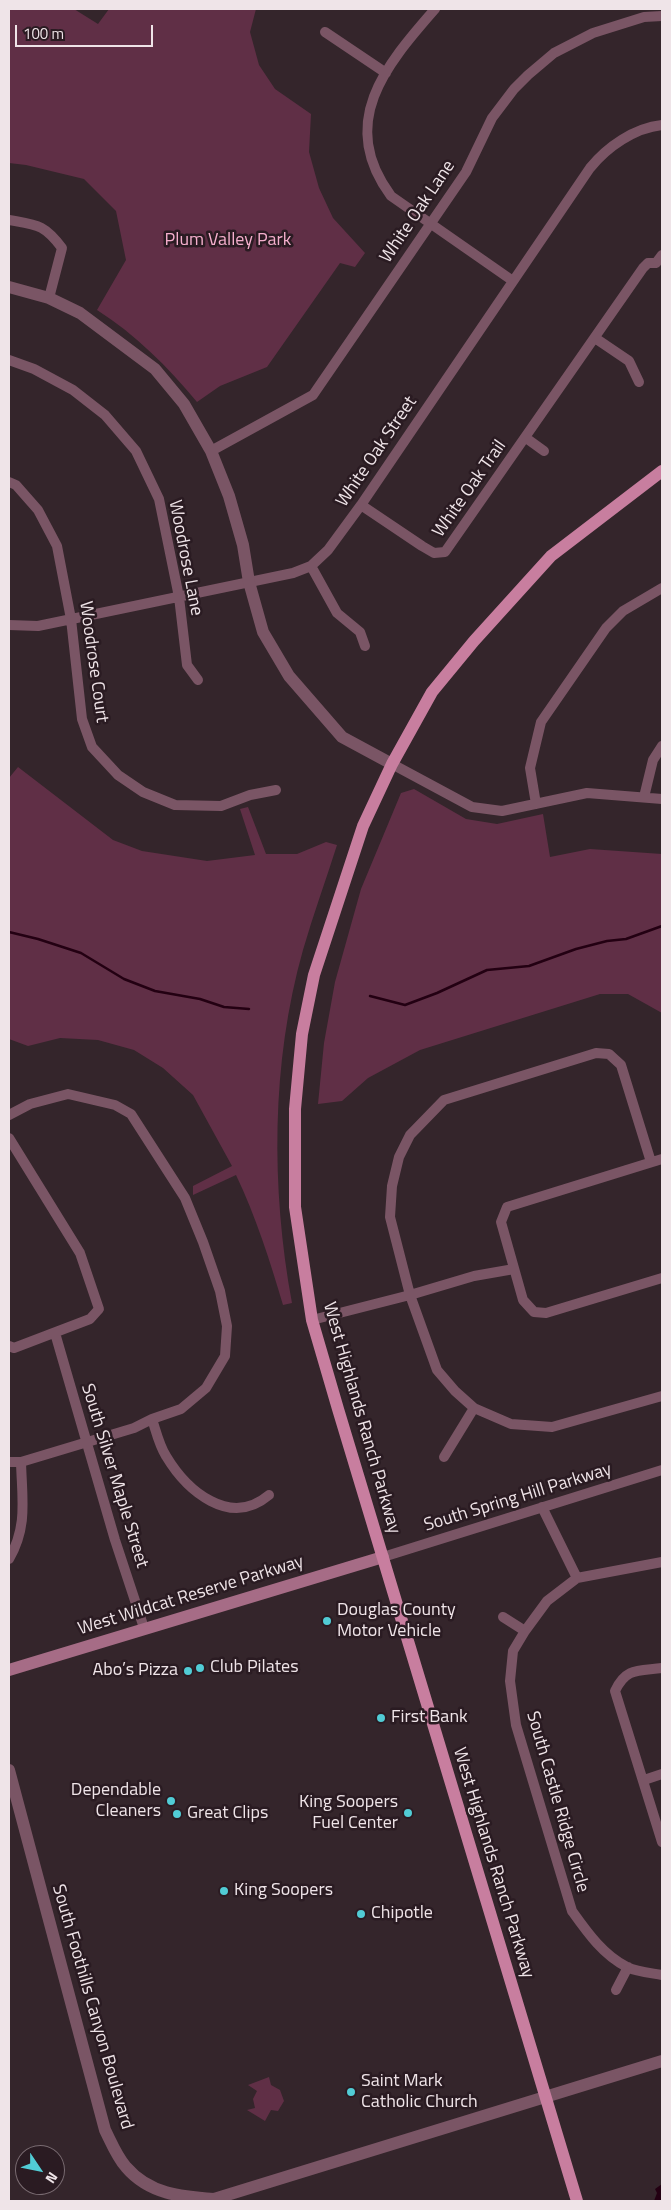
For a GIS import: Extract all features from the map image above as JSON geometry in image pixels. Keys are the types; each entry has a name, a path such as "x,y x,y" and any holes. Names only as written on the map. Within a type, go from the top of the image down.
{"main road":[{"name":"West Highlands Ranch Parkway","path":"577,2201 312,1320 295,1207 296,1109 302,1034 314,975 363,826 392,764 432,692 551,556 662,471"},
{"name":"West Wildcat Reserve Parkway","path":"9,1670 383,1557"}],"street":[{"path":"435,9 418,28 386,73 376,92 368,112 366,132 368,151 378,179 391,196 513,281"},
{"name":"White Oak Lane","path":"211,451 312,395 466,172 492,118 514,89 528,75 554,54 593,33 644,17 662,16"},
{"path":"325,32 386,73"},
{"name":"White Oak Street","path":"9,625 38,626 293,573 311,566 328,550 361,505 598,159 625,138 662,125"},
{"path":"9,220 43,227 52,234 62,248 49,298"},
{"name":"White Oak Trail","path":"361,505 434,553 445,552 643,268 648,263 660,262"},
{"path":"9,287 49,298 80,313 155,369 184,404 211,451 229,496 243,545 249,582 263,632 289,676 342,737 472,807 502,811 587,793 662,799"},
{"path":"595,338 629,361 639,382"},
{"name":"Woodrose Lane","path":"9,360 34,369 73,390 105,415 136,452 159,499 178,597 187,665 198,680"},
{"name":"White Oak Trail","path":"526,438 544,451"},
{"name":"Woodrose Court","path":"9,482 16,485 38,510 57,546 71,619 82,719 92,748 118,775 143,792 174,805 221,806 250,795 276,790"},
{"path":"311,566 338,613 360,632 365,646"},
{"path":"536,804 530,768 540,722 606,628 624,611 662,588"},
{"path":"644,797 653,760 662,746"},
{"path":"651,1162 621,1065 609,1054 596,1053 444,1100 410,1135 399,1157 392,1186 390,1217 410,1295 437,1370 455,1391 474,1408 511,1424 552,1427 662,1396"},
{"path":"9,1115 30,1104 68,1094 114,1105 131,1114 185,1198 220,1291 227,1326 225,1356 206,1388 181,1409 134,1428 21,1462 9,1462"},
{"path":"9,1138 80,1253 99,1308 90,1319 14,1348 9,1346"},
{"path":"662,1159 507,1207 501,1222 523,1300 534,1312 546,1313 662,1278"},
{"path":"312,1320 410,1295 474,1276 514,1269"},
{"name":"South Silver Maple Street","path":"55,1333 88,1441 115,1540 144,1628"},
{"path":"444,1457 474,1408"},
{"path":"152,1420 165,1455 189,1486 217,1505 245,1509 260,1502 269,1495"},
{"path":"9,1559 16,1547 23,1523 21,1462"},
{"name":"South Spring Hill Parkway","path":"383,1557 662,1470"},
{"path":"542,1507 577,1578"},
{"name":"South Castle Ridge Circle","path":"662,1562 577,1578 547,1601 513,1651 510,1681 516,1725 572,1911 589,1936 628,1967 662,1975"},
{"path":"502,1617 525,1631"},
{"path":"662,1668 629,1672 620,1680 615,1691 662,1842"},
{"name":"South Foothills Canyon Boulevard","path":"9,1770 105,2130 125,2167 148,2186 180,2197 214,2199 662,2061"},
{"path":"644,1780 662,1774"},
{"path":"616,1990 628,1967"}],"green space":[{"name":"Plum Valley Park","path":"9,9 74,9 98,24 109,9 256,9 250,32 259,65 275,89 311,114 309,152 319,188 333,218 365,253 355,267 340,263 267,367 220,386 197,402 150,352 125,330 97,310 126,260 116,211 84,179 26,165 9,163"},
{"path":"18,767 113,840 142,851 207,861 255,855 240,809 248,807 266,854 297,854 326,842 337,845 303,950 292,993 280,1081 278,1171 280,1215 292,1303 283,1305 262,1239 236,1175 193,1195 193,1186 232,1166 193,1095 163,1068 134,1050 98,1040 60,1038 28,1046 9,1039 9,778"},
{"path":"414,789 466,819 497,824 543,814 550,857 590,849 662,854 662,1013 628,994 600,994 420,1050 368,1078 342,1101 318,1104 324,1043 335,982 361,889 401,793"},
{"path":"269,2077 271,2085 280,2090 284,2101 278,2111 271,2110 265,2121 247,2110 255,2108 253,2099 257,2091 248,2085"}],"shaded area":[{"path":"662,2184 662,2201 654,2201 657,2193 655,2189"}],"waterway":[{"path":"370,996 405,1005 437,993 487,970 529,966 576,949 607,941 626,939 662,926"},
{"path":"9,932 81,953 124,979 155,991 200,999 224,1007 249,1009"}],"place":[{"name":"Douglas County Motor Vehicle","path":"327,1621"},
{"name":"Club Pilates","path":"200,1668"},
{"name":"Abo’s Pizza","path":"188,1671"},
{"name":"First Bank","path":"381,1718"},
{"name":"Dependable Cleaners","path":"171,1801"},
{"name":"King Soopers Fuel Center","path":"408,1813"},
{"name":"Great Clips","path":"177,1814"},
{"name":"King Soopers","path":"224,1891"},
{"name":"Chipotle","path":"361,1914"},
{"name":"Saint Mark Catholic Church","path":"351,2092"}]}
